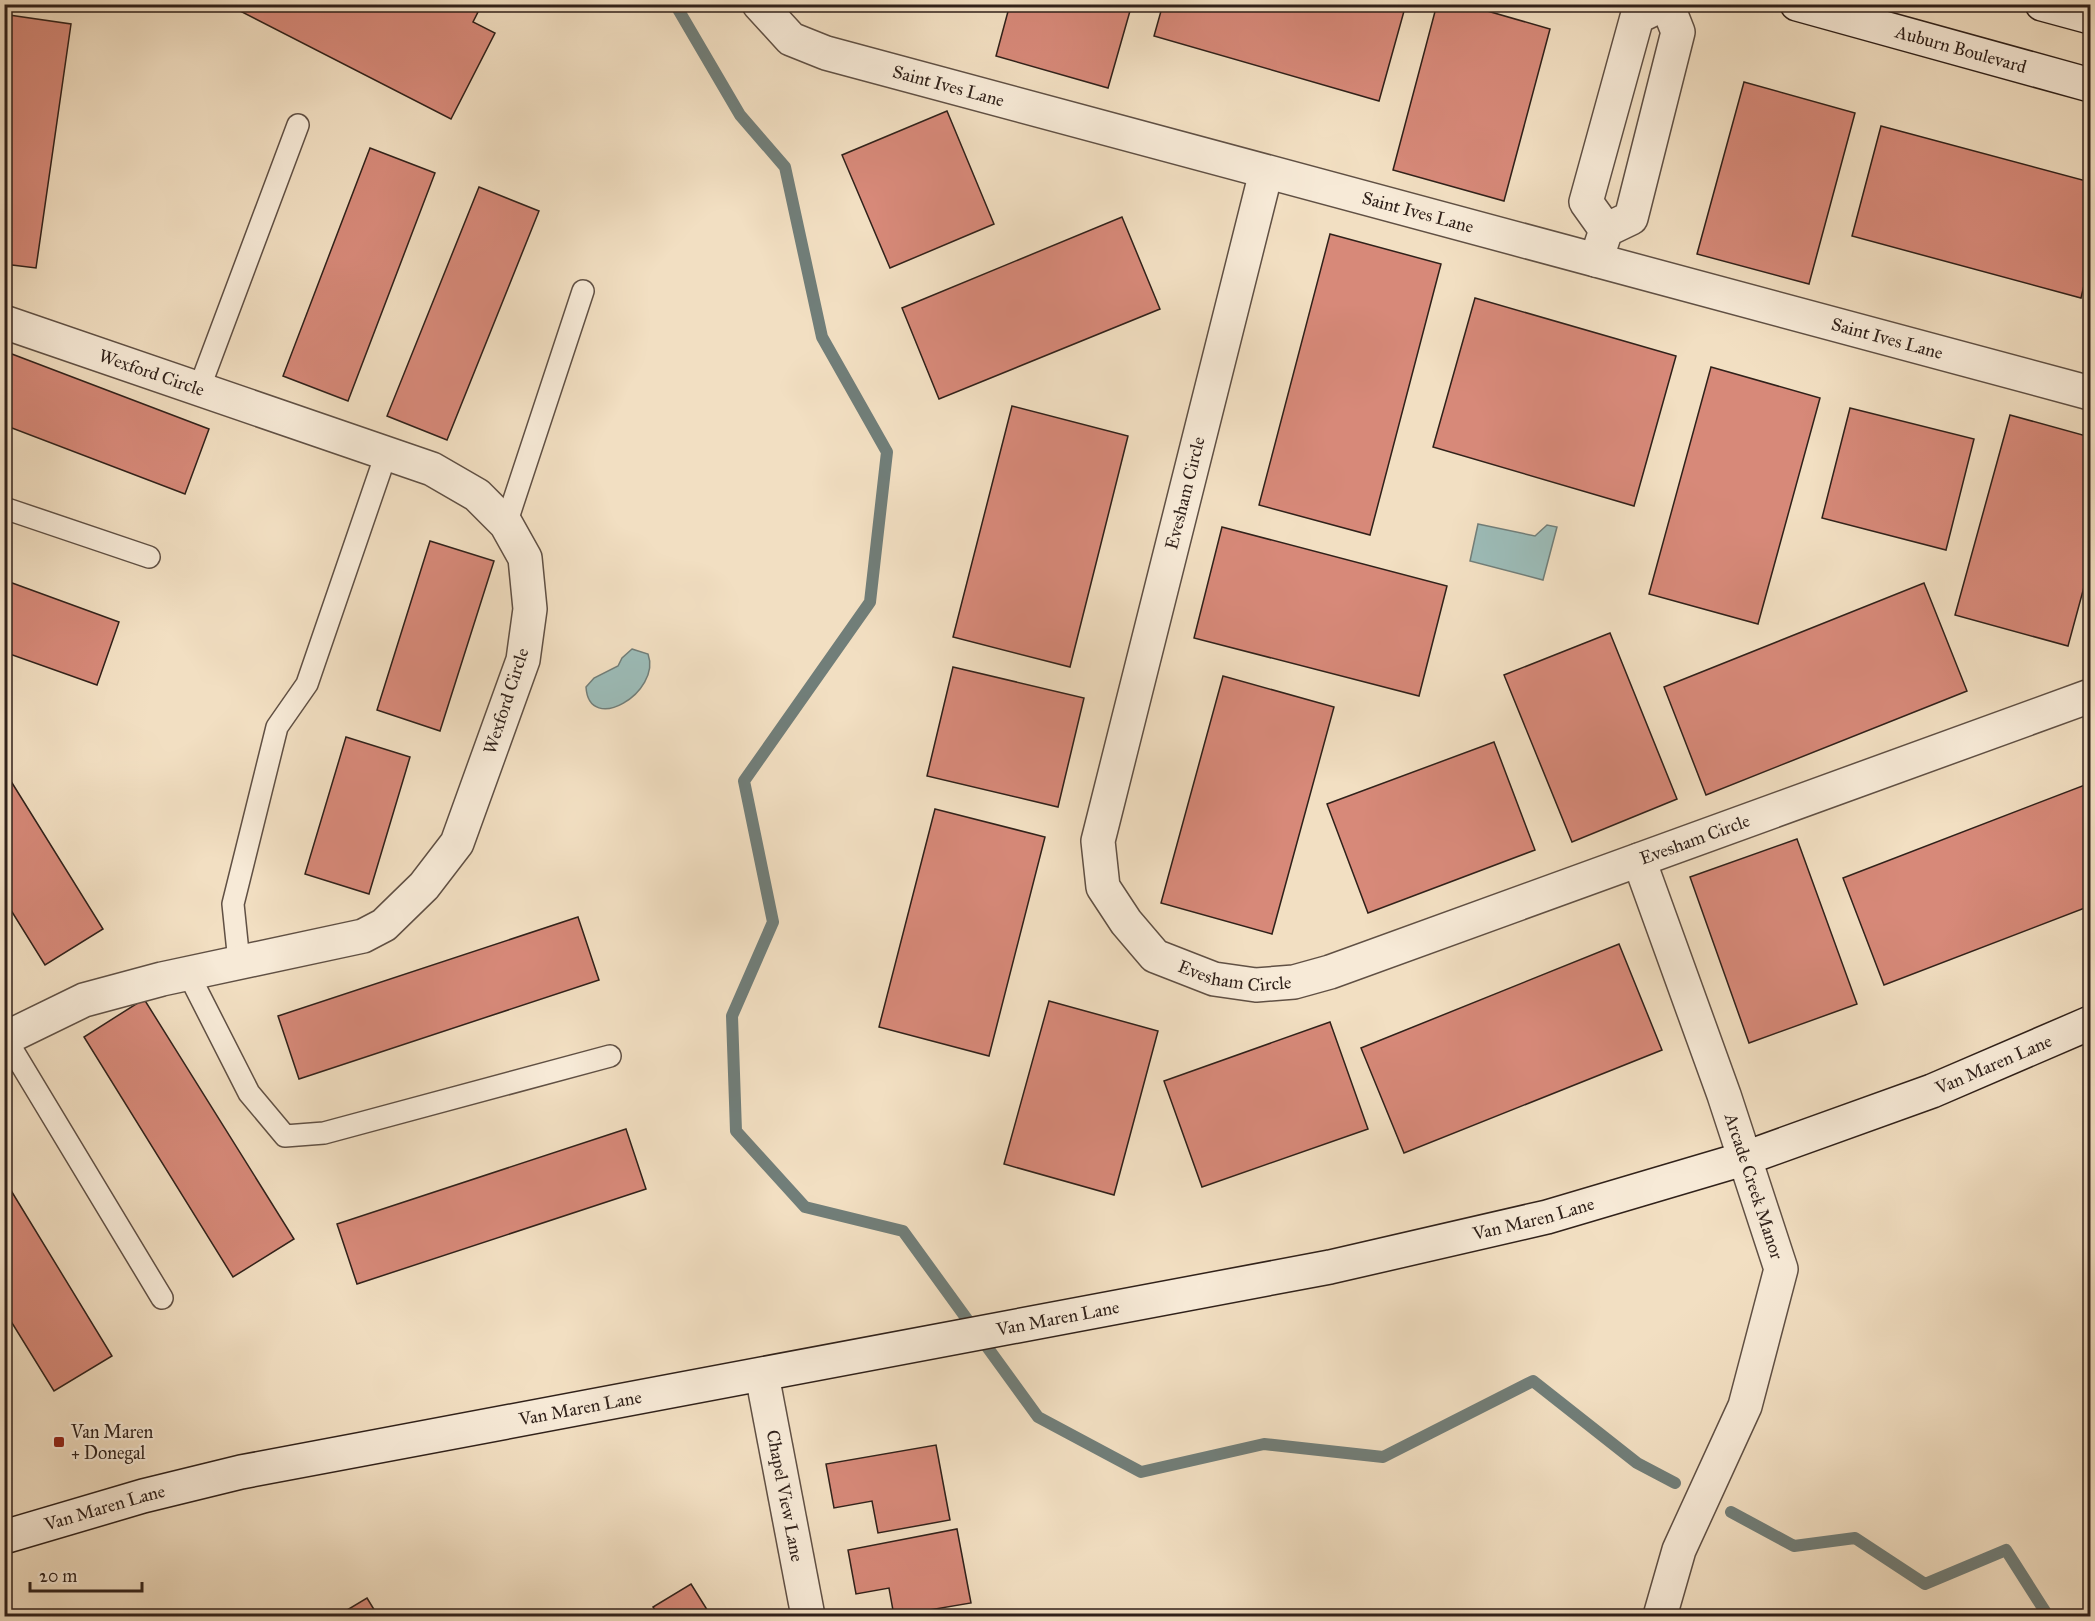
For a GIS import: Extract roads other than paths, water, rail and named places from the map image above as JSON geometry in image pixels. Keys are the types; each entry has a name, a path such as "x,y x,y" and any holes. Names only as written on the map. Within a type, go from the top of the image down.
{"street":[{"name":"Saint Ives Lane","path":"759,4 790,39 826,52 1266,172 1601,245 2091,393"},
{"path":"1666,4 1678,32 1630,218 1601,245 1586,202 1637,17 1666,4"},
{"name":"Auburn Boulevard","path":"1797,4 2091,85"},
{"path":"2042,4 2091,17"},
{"name":"Evesham Circle","path":"1266,172 1098,841 1103,887 1126,922 1155,956 1214,979 1256,986 1294,982 1330,972 2091,696"},
{"name":"Wexford Circle","path":"4,322 432,470 477,495 506,524 525,558 530,609 523,660 457,843 424,886 384,925 363,936 188,973 84,1000 5,1038"},
{"name":"Arcade Creek Manor","path":"1639,860 1724,1095 1743,1159 1781,1269 1745,1406 1679,1550 1660,1617"},
{"name":"Van Maren Lane","path":"4,1536 142,1496 241,1472 1330,1267 1547,1217 1743,1159 1932,1091 2091,1023"},
{"name":"Chapel View Lane","path":"762,1375 808,1617"}],"lane":[{"path":"200,389 298,126"},
{"path":"506,524 583,291"},
{"path":"239,962 232,904 277,727 307,684 386,454"},
{"path":"4,508 149,557"},
{"path":"188,973 249,1093 285,1136 324,1133 610,1056"},
{"path":"5,1038 162,1298"}],"water":[{"path":"1478,524 1535,536 1547,525 1557,527 1543,580 1470,561"},
{"path":"632,649 648,654 649,668 645,682 623,703 611,708 599,708 590,701 586,687 594,678 618,666 622,658"}],"waterway":[{"path":"675,4 740,115 785,167 822,337 887,452 870,602 744,781 773,922 732,1016 736,1131 805,1207 903,1231 1038,1417 1141,1472 1264,1444 1383,1457 1533,1381 1637,1463 1675,1483"},
{"path":"1731,1512 1794,1546 1855,1538 1925,1584 2006,1550 2048,1616"}],"place":[{"name":"Van Maren + Donegal","path":"59,1442"}]}
